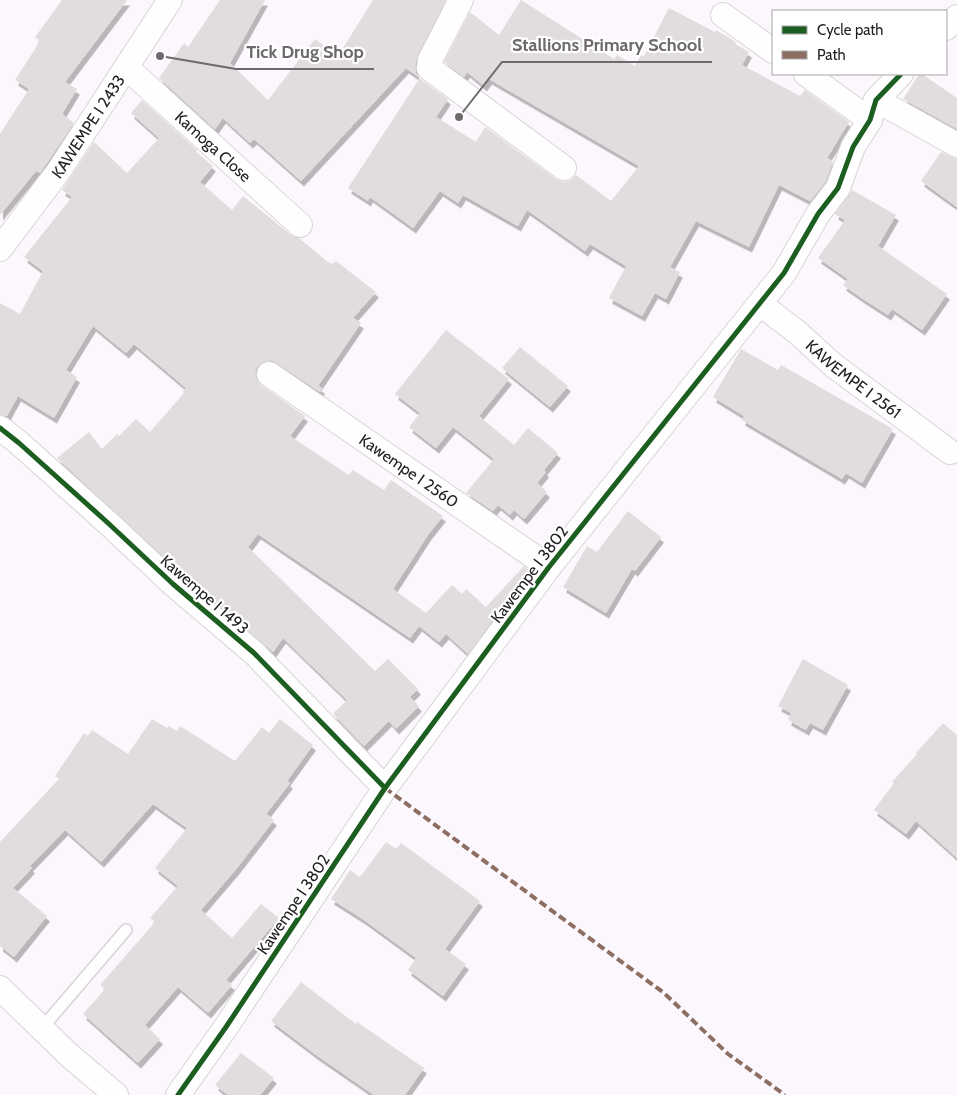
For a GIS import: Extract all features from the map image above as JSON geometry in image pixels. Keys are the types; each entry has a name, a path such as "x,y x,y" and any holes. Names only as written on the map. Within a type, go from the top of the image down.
{"street":[{"name":"KAWEMPE I 2433","path":"0,249 58,172 170,0"},
{"path":"460,0 430,60 429,68 564,168"},
{"path":"723,15 772,50"},
{"path":"947,27 957,17"},
{"name":"Kamoga Close","path":"126,67 300,225"},
{"path":"808,75 873,110 957,145"},
{"name":"Kawempe I 3802","path":"178,1095 226,1027 385,788 549,567 784,273 818,214 838,188 853,147 873,110 900,75"},
{"name":"KAWEMPE I 2561","path":"760,304 797,332 833,365 950,452"},
{"name":"Kawempe I 2560","path":"269,374 549,567"},
{"name":"Kawempe I 1493","path":"0,428 100,516 172,584 254,654 385,788"},
{"path":"0,988 69,1055 116,1095"}],"lane":[{"path":"42,1028 126,930"}],"building":[{"path":"62,0 127,0 65,82 77,89 62,114 74,123 40,173 36,171 0,215 0,134 29,89 15,80 40,41 35,37"},
{"path":"220,0 265,0 230,63 268,100 315,39 338,56 373,0 446,0 418,54 415,66 419,77 406,68 301,181 254,139 250,143 223,118 215,129 159,78 184,43 188,47"},
{"path":"521,0 614,59 617,55 635,66 641,55 644,56 669,8 715,32 716,30 749,52 742,65 800,96 805,90 849,122 827,158 833,161 826,181 810,201 779,185 749,247 696,221 670,267 680,272 666,299 655,293 642,316 609,298 626,266 590,244 585,251 527,210 518,226 463,195 458,203 440,191 413,228 370,197 368,201 348,188 420,79 448,99 436,117 476,142 485,127 556,179 563,182 571,180 576,175 611,201 639,166 489,79 484,86 467,72 464,77 444,62 470,12 499,35"},
{"path":"918,75 923,75 957,98 957,129 903,99"},
{"path":"142,100 213,166 200,182 232,210 243,196 329,263 332,264 336,261 376,292 353,318 361,323 318,386 322,388 320,392 271,360 263,362 257,367 255,373 261,385 305,416 290,436 349,475 353,470 384,490 391,480 443,516 428,535 393,589 426,613 452,585 462,594 466,589 486,607 524,566 529,570 468,654 446,634 439,642 419,626 410,638 258,534 248,547 375,671 388,659 418,689 410,697 419,706 396,729 389,721 364,746 333,714 347,700 283,638 273,652 182,574 57,458 89,432 102,449 136,419 150,432 184,393 182,392 186,388 134,344 126,353 93,326 66,370 77,377 54,418 18,396 7,416 0,415 0,303 20,314 43,271 24,257 72,197 62,190 94,142 127,173 159,138 131,113"},
{"path":"941,152 957,159 957,207 921,181"},
{"path":"852,190 896,215 878,246 947,294 922,330 892,309 888,315 863,299 843,285 848,279 818,258 845,220 835,214"},
{"path":"446,330 509,379 479,416 514,445 528,428 558,453 544,470 546,472 537,483 547,492 524,519 514,510 510,515 498,505 493,511 466,493 494,459 453,427 436,448 409,427 420,413 395,394"},
{"path":"520,347 568,386 550,407 502,368"},
{"path":"741,349 778,370 781,365 893,429 862,483 846,473 842,479 742,420 744,416 713,397"},
{"path":"628,511 661,537 635,571 632,569 606,613 563,587 587,546 597,552"},
{"path":"803,659 848,685 823,730 810,723 806,730 788,720 791,713 778,706"},
{"path":"152,719 167,728 169,726 177,731 180,726 235,761 262,727 269,733 280,719 313,745 287,781 290,783 266,814 274,820 237,868 201,910 232,938 261,904 279,918 226,980 232,985 208,1013 178,987 145,1025 160,1039 138,1063 83,1014 105,989 100,985 155,922 150,918 178,886 155,868 187,828 153,804 101,862 65,830 30,866 32,868 13,888 47,916 14,957 0,946 0,842 59,779 55,776 84,733 88,736 92,730 128,754"},
{"path":"943,723 957,735 957,858 916,821 906,834 874,810 894,783 892,782"},
{"path":"386,842 396,849 401,843 480,901 445,949 466,964 443,996 408,970 416,958 364,920 331,899 350,870 360,877"},
{"path":"301,982 356,1024 357,1022 424,1068 405,1095 374,1095 271,1021"},
{"path":"241,1053 274,1078 260,1095 228,1095 215,1085"}],"marked path":[{"path":"385,788 664,993 728,1054 785,1095"}],"cycle path":[{"path":"178,1095 226,1027 385,788 549,567 784,273 818,214 838,188 853,147 870,120 876,100 900,75"},
{"path":"0,428 108,523 173,584 254,653 385,788"}],"place":[{"name":"Tick Drug Shop","path":"160,56"},
{"name":"Stallions Primary School","path":"459,117"}]}
